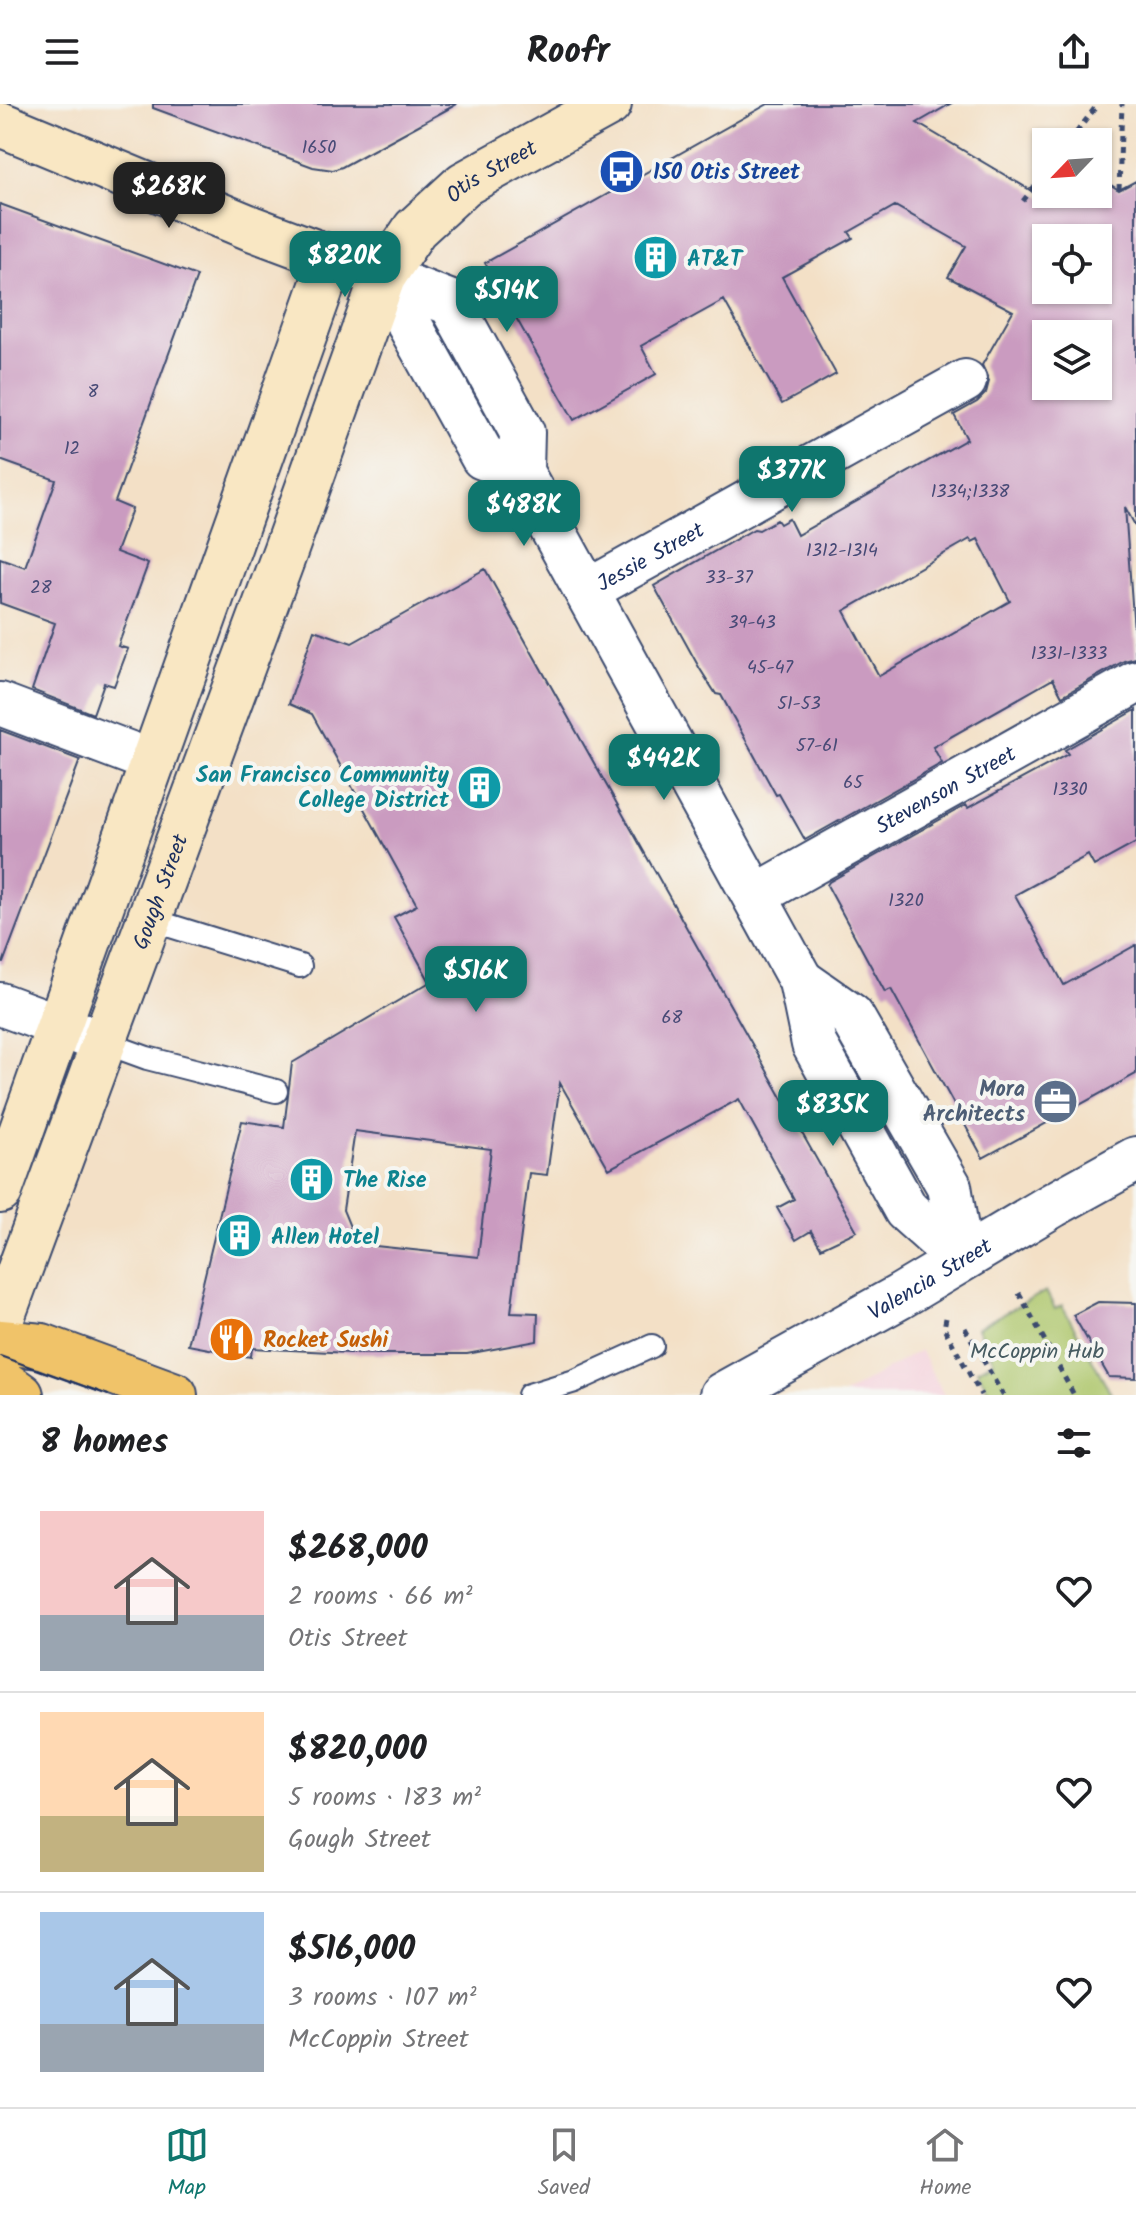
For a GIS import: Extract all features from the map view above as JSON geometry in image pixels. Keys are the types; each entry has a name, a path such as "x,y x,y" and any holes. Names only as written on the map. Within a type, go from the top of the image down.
{"main road":[{"name":"Otis Street","path":"383,277 415,229 464,184 609,104"},
{"path":"0,124 251,228 383,277"},
{"path":"0,1191 332,258"},
{"name":"Gough Street","path":"0,1323 286,549 383,277"},
{"path":"0,1342 42,1346 175,1395"},
{"path":"0,1380 21,1395"}],"street":[{"path":"383,277 451,303 522,432 521,472 801,981 814,1044 906,1210 961,1259"},
{"name":"Jessie Street","path":"587,591 965,381"},
{"name":"Stevenson Street","path":"755,896 1136,682"},
{"path":"0,704 154,762"},
{"path":"0,1004 103,1042"},
{"name":"Valencia Street","path":"722,1395 899,1297 1136,1159"}],"lane":[{"path":"148,919 300,966"},
{"path":"103,1042 161,1062 276,1091"},
{"path":"529,1395 575,1381 652,1346"}],"path":[{"path":"1080,128 1098,104"},
{"path":"1119,190 1122,104"},
{"path":"1023,201 1032,190"},
{"path":"961,1259 944,1328 981,1395"},
{"path":"1019,1293 1074,1395"},
{"path":"965,1328 1003,1395"}],"shaded area":[{"path":"920,1350 944,1395 843,1395"}],"green space":[{"name":"McCoppin Hub","path":"1046,1291 1055,1309 1062,1305 1112,1395 991,1395 977,1370 994,1361 977,1328"}],"building":[{"path":"153,104 457,104 333,170 313,167 153,108"},
{"path":"768,104 950,104 917,123 1032,191 1032,208 1112,208 1112,186 1119,190 1136,181 1136,527 1125,507 1136,658 1124,661 1062,696 1053,679 933,747 942,763 805,840 779,794 776,795 721,695 716,694 700,669 654,586 754,529 759,530 777,520 780,524 789,519 797,535 967,439 954,415 986,393 989,381 982,365 1013,311 948,277 966,246 895,206 849,232 853,238 782,277 836,374 782,404 724,300 641,346 656,374 574,420 485,263","holes":["970,539 972,542 978,539 1010,601 879,676 844,611"]},
{"path":"0,204 197,276 115,502 132,509 116,552 148,564 118,646 128,649 114,686 104,683 93,714 32,690 55,623 0,603 0,558 25,567 56,480 0,460"},
{"path":"485,569 857,1231 821,1248 811,1231 796,1240 777,1208 794,1199 739,1099 609,1169 560,1083 547,1175 529,1173 511,1312 538,1313 537,1341 467,1354 369,1354 252,1348 251,1357 188,1345 242,1121 284,1127 292,1063 430,982 394,917 417,905 312,714 289,704 314,630 352,643","holes":["355,1131 491,1149 478,1257 357,1244 343,1210"]},
{"path":"1136,710 1136,843 1094,866 1088,855 1015,895 1064,985 1136,945 1136,1074 983,1158 891,989 885,992 827,885 966,805 968,808 1068,754 1065,750"},
{"path":"0,730 80,760 3,963 0,963"},
{"path":"1098,1302 1136,1303 1136,1378 1109,1377 1073,1315"}],"tram line":[{"path":"0,1356 108,1395"}],"place":[{"name":"150 Otis Street","path":"622,171"},
{"name":"AT&T","path":"656,258"},
{"name":"San Francisco Community College District","path":"480,787"},
{"name":"Mora Architects","path":"1056,1101"},
{"name":"The Rise","path":"312,1179"},
{"name":"Allen Hotel","path":"240,1236"},
{"name":"Rocket Sushi","path":"232,1339"}]}
